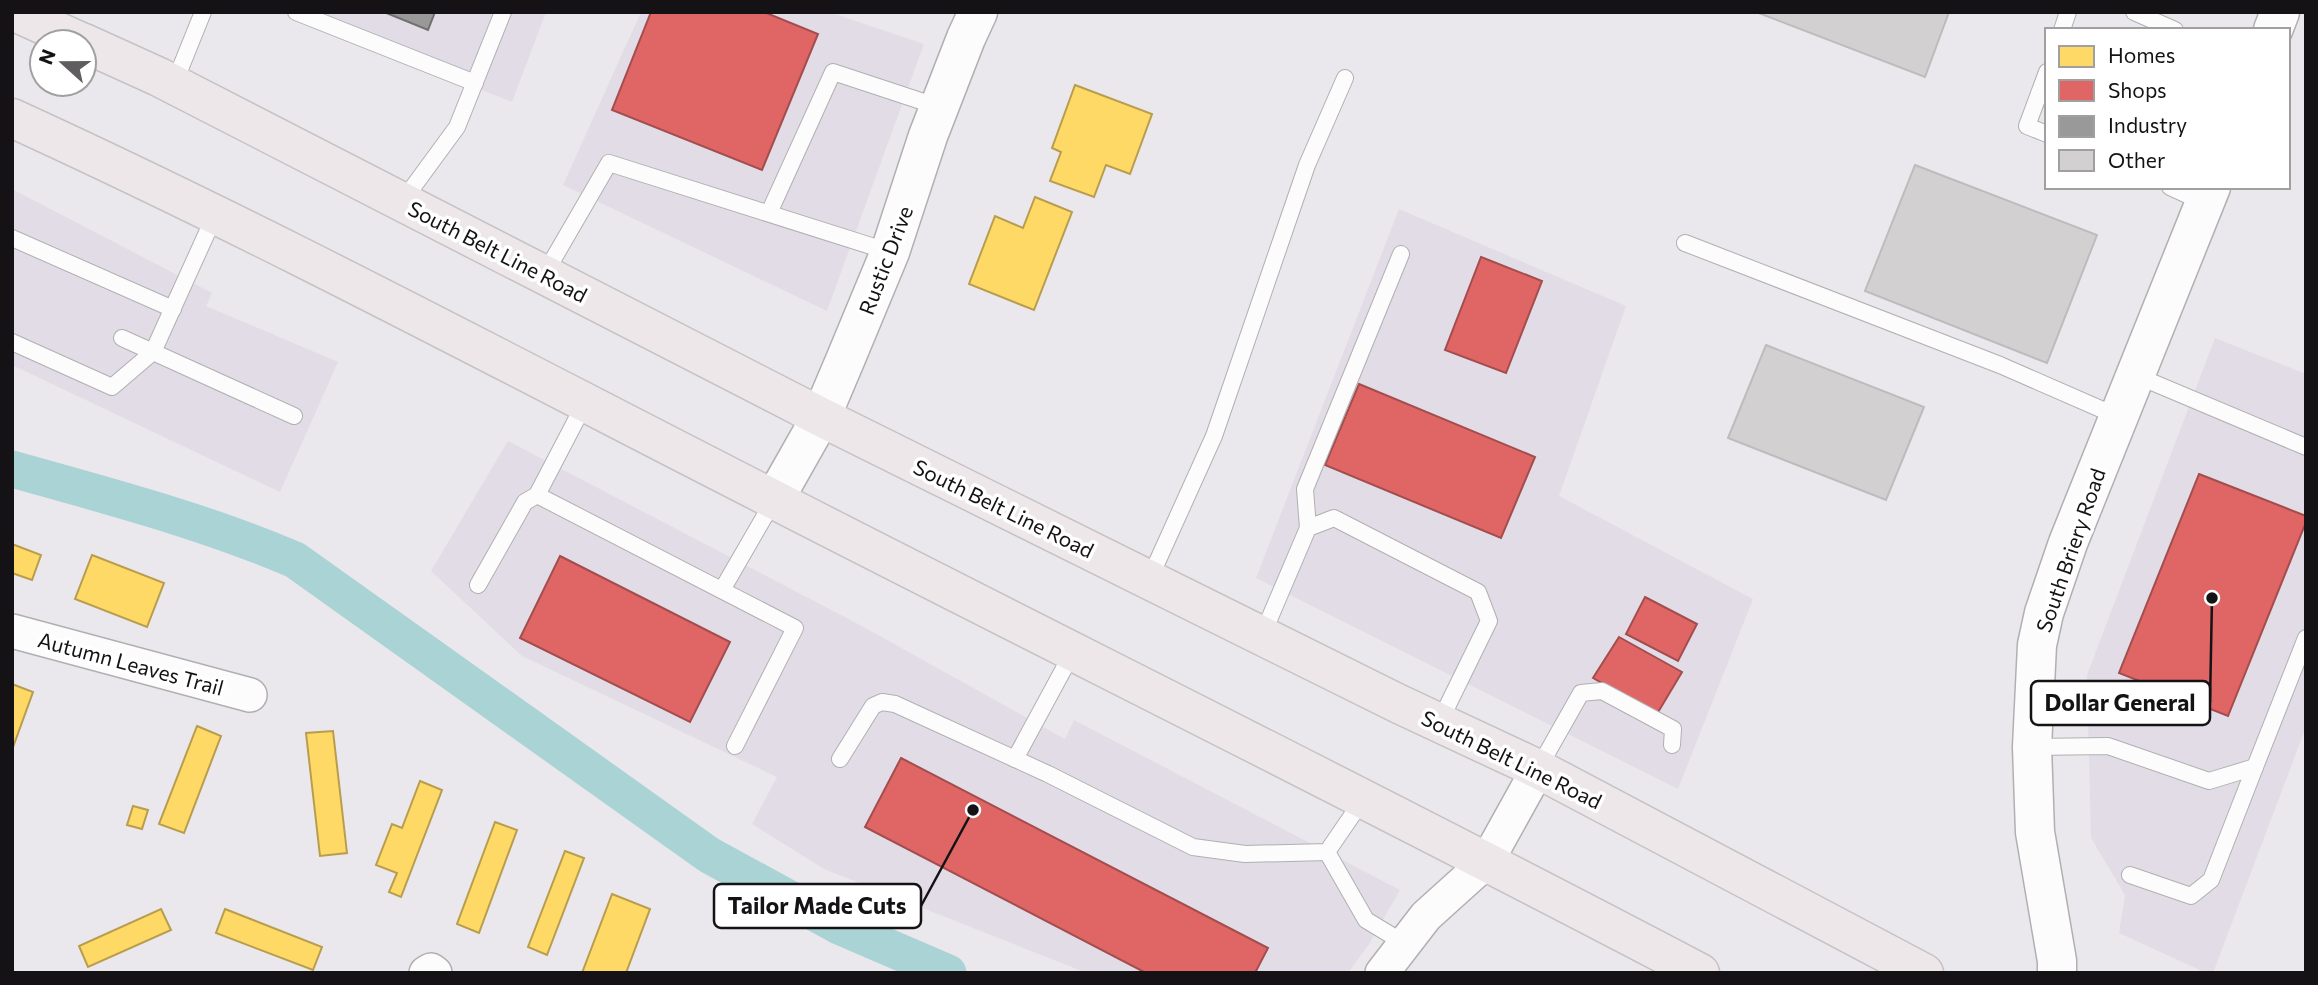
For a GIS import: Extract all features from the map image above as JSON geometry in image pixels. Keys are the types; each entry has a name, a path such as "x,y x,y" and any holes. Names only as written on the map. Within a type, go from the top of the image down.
{"main road":[{"name":"South Belt Line Road","path":"15,12 50,28"},
{"name":"South Belt Line Road","path":"98,50 174,84 821,417 1439,723 1538,769 1924,973"},
{"path":"12,118 122,168 1074,650 1487,860 1700,973"}],"street":[{"name":"Rustic Drive","path":"774,500 821,417 890,252 939,107 978,12"},
{"name":"South Briery Road","path":"2057,973 2035,832 2032,747 2037,645 2044,613 2068,543 2208,195"},
{"name":"Autumn Leaves Trail","path":"12,631 250,695"},
{"path":"1382,973 1426,916 1487,860 1538,769"},
{"path":"426,973 435,973"}],"lane":[{"path":"174,84 203,12"},
{"path":"296,12 475,83"},
{"path":"402,202 457,127 503,12"},
{"path":"2134,12 2170,28"},
{"path":"769,213 833,72 939,107"},
{"path":"2045,77 2027,126 2045,133"},
{"path":"1149,580 1214,436 1307,165 1345,78"},
{"path":"544,275 609,163 890,252"},
{"path":"2180,189 2208,195"},
{"path":"12,342 112,387 153,352 215,215"},
{"path":"12,238 173,309"},
{"path":"1685,243 2000,365 2119,417"},
{"path":"1262,636 1308,528 1305,489 1401,254"},
{"path":"122,338 294,416"},
{"path":"2135,375 2306,447"},
{"path":"478,585 525,502 537,495 585,403"},
{"path":"537,495 795,628 735,746"},
{"path":"722,590 774,500"},
{"path":"1308,528 1334,518 1478,592 1489,621 1439,723"},
{"path":"2130,875 2191,896 2211,880 2306,638"},
{"path":"1015,759 1074,650"},
{"path":"1538,769 1581,693 1602,691 1673,729 1672,744"},
{"path":"840,759 873,706 882,702 895,704 1015,759 1193,847 1245,854 1327,852"},
{"path":"2032,747 2108,746 2208,781 2255,767"},
{"path":"1327,852 1364,798"},
{"path":"1327,852 1366,920 1404,943"}],"shaded area":[{"path":"283,12 546,12 512,102"},
{"path":"641,12 829,12 924,44 827,311 563,185"},
{"path":"12,189 212,293 206,306 338,362 280,492 12,365"},
{"path":"1399,209 1626,306 1559,496 1753,599 1678,789 1256,578"},
{"path":"2215,338 2306,374 2306,727 2213,973 2206,973 2119,933 2125,895 2091,838 2087,675"},
{"path":"508,441 860,625 1065,739 1074,720 1400,890 1369,944 1348,973 1087,973 824,869 752,824 777,777 522,656 431,571"}],"building: Homes":[{"path":"1075,85 1152,114 1130,174 1106,165 1094,197 1050,181 1061,152 1052,148"},
{"path":"1035,197 1072,212 1034,310 969,284 995,216 1023,228"},
{"path":"12,544 41,555 32,580 12,573"},
{"path":"92,555 164,583 147,627 75,599"},
{"path":"12,684 33,692 12,750"},
{"path":"197,726 221,736 184,833 159,824"},
{"path":"333,731 347,853 320,856 306,733"},
{"path":"420,781 442,790 401,897 389,892 397,873 376,865 392,824 402,828"},
{"path":"133,806 148,810 142,829 127,825"},
{"path":"495,822 517,830 479,933 457,924"},
{"path":"565,851 584,858 547,955 528,947"},
{"path":"612,894 650,909 626,973 582,973"},
{"path":"161,909 171,930 88,967 79,946"},
{"path":"225,909 322,947 313,970 216,933"}],"building: Shops":[{"path":"651,12 764,12 818,34 762,170 612,110"},
{"path":"1481,257 1542,281 1506,373 1445,350"},
{"path":"1359,384 1535,457 1501,538 1325,465"},
{"path":"2199,474 2306,516 2306,522 2228,716 2119,673"},
{"path":"560,556 730,642 690,722 520,638"},
{"path":"1645,597 1697,624 1678,661 1626,634"},
{"path":"1619,637 1682,672 1657,714 1593,678"},
{"path":"901,758 1268,948 1255,973 1146,973 865,827"}],"building: Industry":[{"path":"384,12 435,12 428,30"}],"building: Other":[{"path":"1756,12 1949,12 1925,77"},
{"path":"1915,165 2097,235 2047,363 1865,291"},
{"path":"1766,345 1924,407 1886,500 1728,438"}],"waterway":[{"path":"12,469 191,521 295,560 709,855 839,926 948,973"}],"place":[{"name":"Dollar General","path":"2212,598"},
{"name":"Tailor Made Cuts","path":"973,810"}]}
